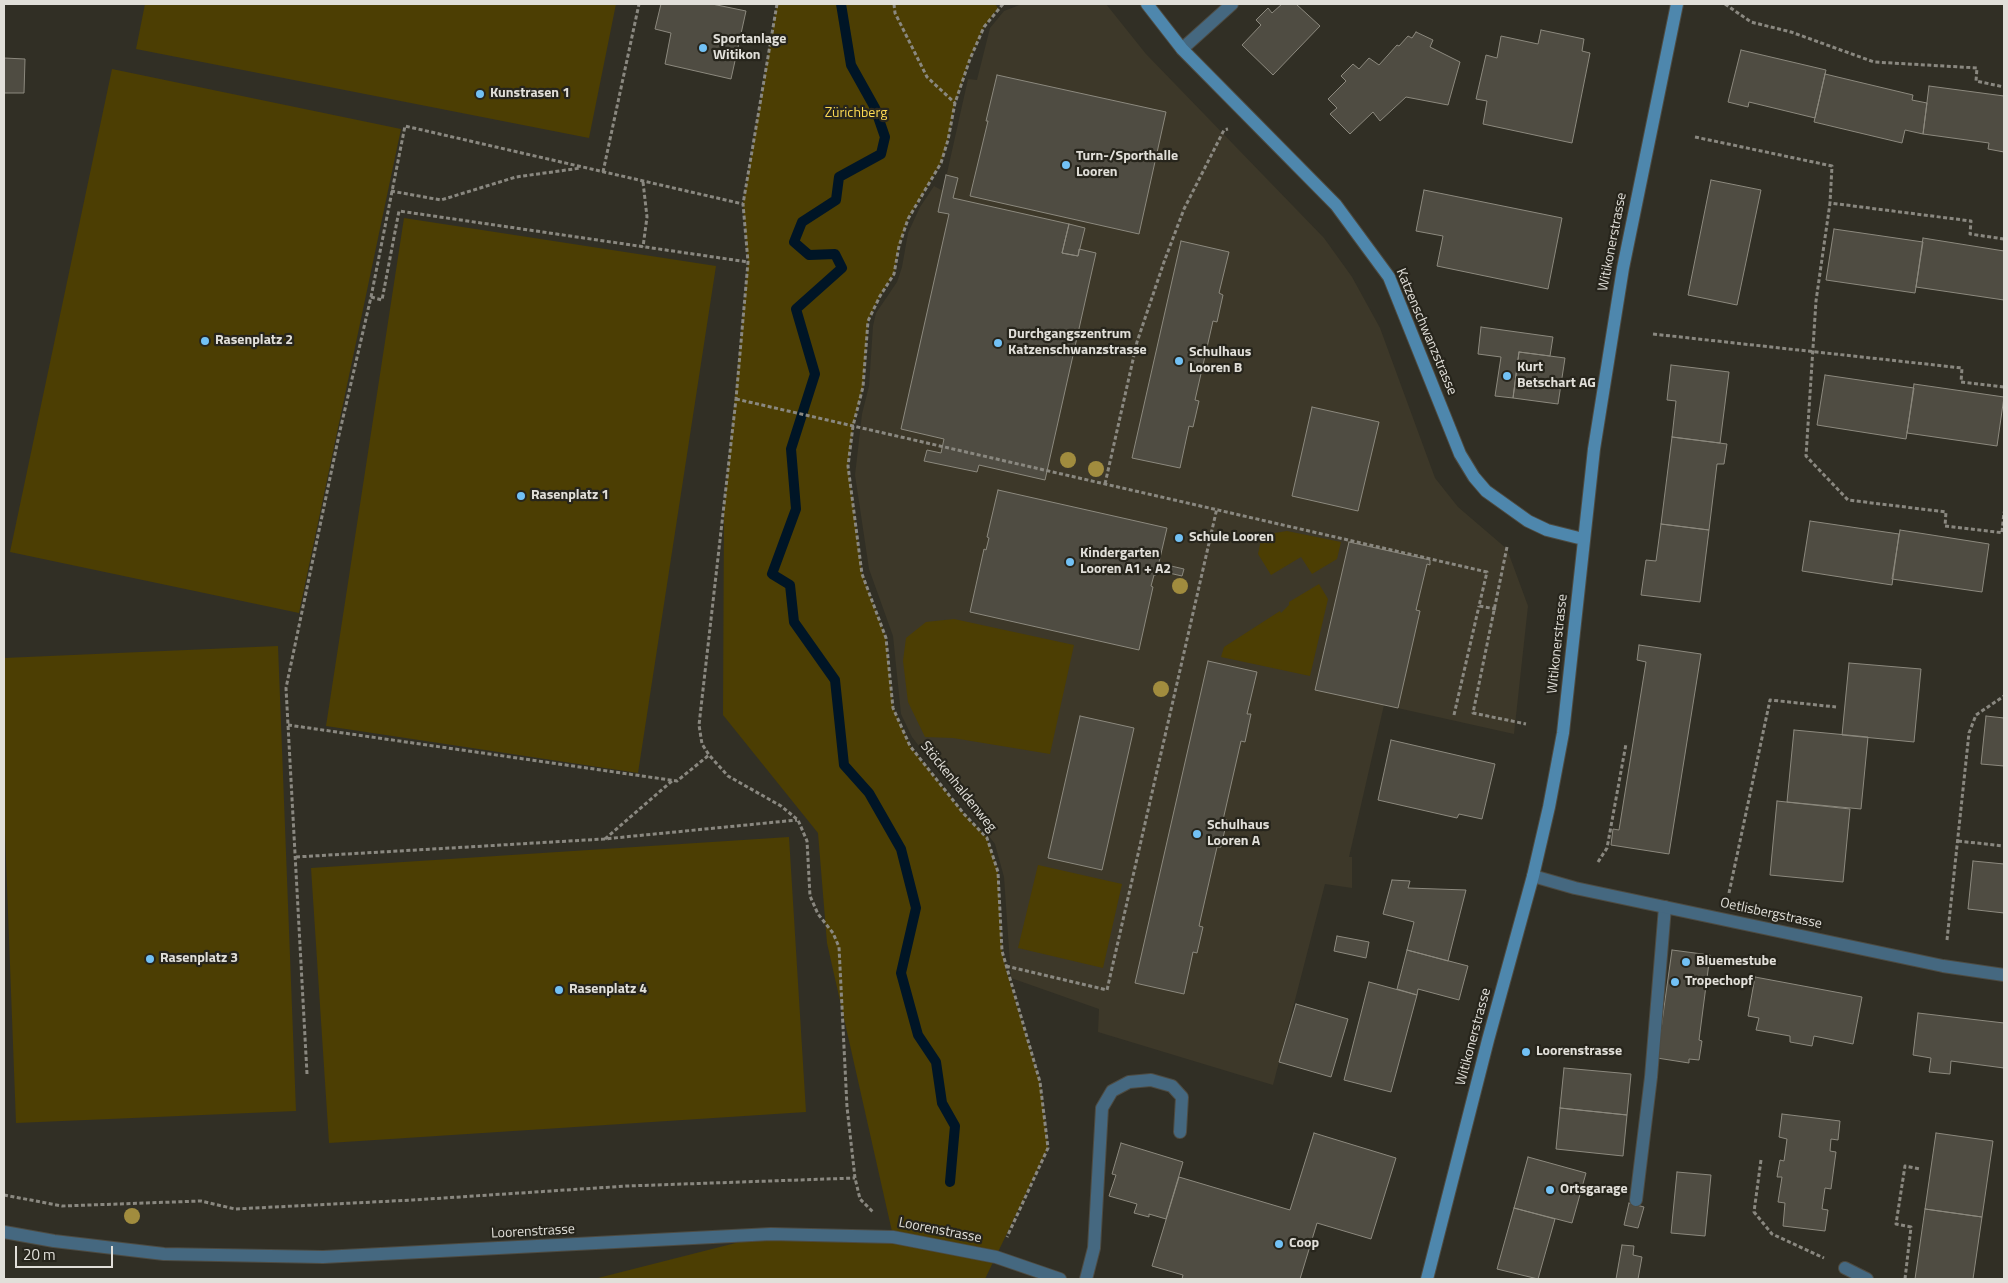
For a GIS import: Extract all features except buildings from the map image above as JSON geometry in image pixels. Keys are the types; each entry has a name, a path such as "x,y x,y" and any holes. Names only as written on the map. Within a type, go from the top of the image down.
{"main road":[{"name":"Katzenschwanzstrasse","path":"1147,4 1182,49 1336,205 1389,277 1460,454 1474,477 1486,491 1528,521 1547,530 1584,539"},
{"name":"Witikonerstrasse","path":"1427,1279 1488,1040 1533,876 1562,733 1594,449 1623,268 1677,4"}],"street":[{"path":"1182,49 1232,4"},
{"name":"Oetlisbergstrasse","path":"1533,876 1665,907 1943,966 2004,975"},
{"path":"1636,1200 1651,1077 1665,907"},
{"path":"1086,1279 1094,1248 1102,1108 1112,1091 1129,1082 1151,1080 1172,1086 1182,1097 1180,1132"},
{"name":"Loorenstrasse","path":"4,1232 54,1241 164,1254 323,1258 771,1234 893,1237 996,1257 1060,1279"},
{"path":"1845,1268 1867,1279"}],"path":[{"path":"603,172 639,4"},
{"path":"777,4 743,204 748,262 736,399 699,726 702,744 709,755 728,776 781,806 798,820 807,841 810,896 818,914 833,932 839,947 847,1107 855,1178 860,1199 883,1221 893,1237"},
{"path":"894,4 895,13 927,77 955,103"},
{"name":"Stöckenhaldenweg","path":"996,1257 1048,1148 1040,1082 1005,966 998,872 987,838 964,814 910,746 893,708 886,638 862,574 852,513 848,466 853,426 863,387 868,321 880,296 894,274 908,219 941,163 948,140 955,103 984,27 1004,4"},
{"path":"1725,4 1751,22 1791,32 1874,62 1977,68 1976,80 2004,87"},
{"path":"1105,484 1137,342 1184,209 1224,130 1252,120"},
{"path":"307,1074 286,688 339,435 371,297 405,126 743,204"},
{"path":"1695,137 1832,166 1830,203 1816,301 1806,456 1848,500 1946,512 1945,526 2003,532 2004,512"},
{"path":"391,191 441,200 516,177 582,168"},
{"path":"642,182 647,217 643,246"},
{"path":"1830,203 1971,221 1970,234 2004,239"},
{"path":"371,297 382,300 400,212 748,262"},
{"path":"1653,334 1962,368 1961,382 2004,387"},
{"path":"736,399 1217,508 1487,572 1454,715"},
{"path":"1005,966 1107,990 1217,508"},
{"path":"1508,547 1473,713 1526,724"},
{"path":"1479,606 1496,609"},
{"path":"1947,940 1969,733 1976,715 2004,696"},
{"path":"1729,894 1770,700 1836,707"},
{"path":"288,725 677,781 709,755"},
{"path":"1598,862 1607,848 1626,744"},
{"path":"604,839 673,780"},
{"path":"296,857 604,839 798,820"},
{"path":"1958,840 2004,846"},
{"path":"1761,1160 1754,1212 1772,1234 1845,1268"},
{"path":"1905,1279 1911,1227 1896,1224 1906,1166 1920,1169"},
{"path":"4,1195 62,1206 201,1201 236,1209 627,1186 855,1178"}],"shaded area":[{"name":"Schule Looren","path":"1022,4 1106,4 1146,54 1324,238 1352,277 1380,328 1435,478 1458,507 1507,549 1528,606 1514,734 1384,705 1349,857 1352,857 1352,888 1325,884 1273,1085 1098,1032 1099,1009 1011,978 1004,877 995,844 912,737 901,714 893,636 869,569 855,475 862,414 869,386 873,326 876,313 897,282 902,267 908,233 920,207 934,186 943,191 968,79 977,80 990,28 1004,11"}],"green space":[{"name":"Kunstrasen 1","path":"145,4 616,4 589,138 136,49"},
{"name":"Zürichberg","path":"777,4 995,4 998,8 984,27 970,59 955,103 948,140 941,163 908,219 899,246 894,274 880,296 868,321 863,387 853,426 848,466 862,574 886,638 893,708 910,746 964,814 987,838 998,872 1002,951 1005,966 1040,1082 1048,1148 985,1279 594,1279 771,1234 893,1236 827,943 818,833 723,715 724,510 748,262 743,204"},
{"name":"Rasenplatz 2","path":"112,69 401,129 299,613 10,552"},
{"name":"Rasenplatz 1","path":"404,218 716,266 638,773 326,726"},
{"path":"1287,531 1341,542 1337,559 1312,574 1301,557 1271,575 1258,554 1262,535"},
{"path":"1319,584 1328,599 1310,676 1221,657 1224,647 1280,611 1281,613 1289,605 1289,602"},
{"path":"954,619 1074,645 1050,754 953,738 925,737 908,702 903,661 906,638 926,622"},
{"name":"Rasenplatz 3","path":"278,646 296,1111 16,1123 4,807 4,658"},
{"name":"Rasenplatz 4","path":"789,837 806,1112 329,1143 311,868"},
{"path":"1038,865 1122,884 1103,968 1018,948"}],"waterway":[{"path":"841,4 851,65 875,108 885,137 881,154 839,177 836,200 802,222 794,242 809,255 835,254 842,268 796,309 815,374 791,449 796,509 772,574 790,585 794,622 835,680 844,765 869,793 901,849 916,908 901,973 918,1035 936,1062 942,1103 955,1126 950,1182"}],"place":[{"name":"Sportanlage Witikon","path":"703,48"},
{"name":"Kunstrasen 1","path":"480,94"},
{"name":"Turn-/Sporthalle Looren","path":"1066,165"},
{"name":"Rasenplatz 2","path":"205,341"},
{"name":"Durchgangszentrum Katzenschwanzstrasse","path":"998,343"},
{"name":"Schulhaus Looren B","path":"1179,361"},
{"name":"Kurt Betschart AG","path":"1507,376"},
{"name":"Rasenplatz 1","path":"521,496"},
{"name":"Schule Looren","path":"1179,538"},
{"name":"Kindergarten Looren A1 + A2","path":"1070,562"},
{"name":"Schulhaus Looren A","path":"1197,834"},
{"name":"Rasenplatz 3","path":"150,959"},
{"name":"Bluemestube","path":"1686,962"},
{"name":"Tropechopf","path":"1675,982"},
{"name":"Rasenplatz 4","path":"559,990"},
{"name":"Loorenstrasse","path":"1526,1052"},
{"name":"Ortsgarage","path":"1550,1190"},
{"name":"Coop","path":"1279,1244"}]}
